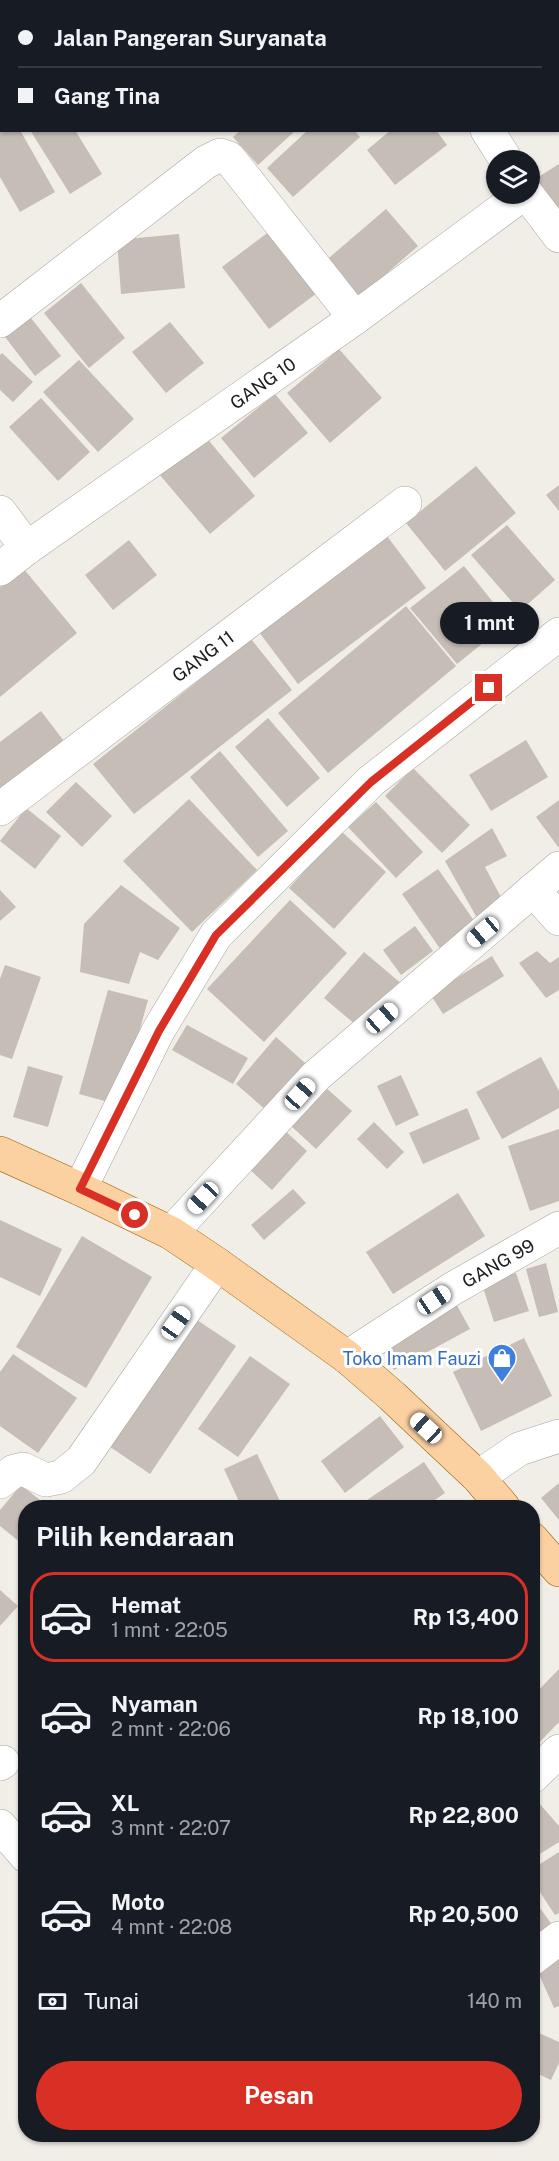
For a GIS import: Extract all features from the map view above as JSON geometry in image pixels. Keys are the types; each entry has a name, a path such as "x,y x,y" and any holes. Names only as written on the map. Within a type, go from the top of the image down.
{"main road":[{"path":"0,1153 171,1233 217,1264 347,1358 392,1396 478,1477 497,1500"},
{"path":"540,1548 559,1570"}],"street":[{"path":"488,132 500,150"},
{"path":"0,321 206,162 220,155 229,158 355,318"},
{"name":"GANG 10","path":"0,569 355,318 511,204"},
{"path":"533,204 559,236"},
{"name":"GANG 11","path":"0,809 405,503"},
{"path":"0,512 27,548"},
{"path":"80,1189 159,1031 216,935 371,782 559,634"},
{"path":"171,1233 316,1076 559,868"},
{"path":"533,890 559,919"},
{"name":"GANG 99","path":"347,1358 452,1288 559,1228"},
{"path":"0,1482 14,1471 23,1469 46,1480 61,1477 81,1461 217,1264"},
{"path":"478,1477 519,1449 559,1436"},
{"path":"540,1769 559,1751"},
{"path":"0,1826 18,1847"},
{"path":"540,1953 559,1938"}],"building":[{"path":"0,132 21,132 55,192 20,212 0,177"},
{"path":"31,132 76,132 102,174 70,194"},
{"path":"239,132 294,132 258,165 233,137"},
{"path":"306,132 356,132 360,137 293,197 267,168"},
{"path":"389,132 437,132 447,145 395,185 367,150"},
{"path":"559,164 559,216 540,187 540,176"},
{"path":"386,209 418,246 355,301 323,263"},
{"path":"270,231 317,293 269,329 222,267"},
{"path":"179,234 185,288 121,294 117,240"},
{"path":"81,283 125,338 89,368 44,313"},
{"path":"27,313 61,356 35,376 2,333"},
{"path":"170,322 204,363 166,393 132,352"},
{"path":"339,349 382,398 330,443 287,393"},
{"path":"2,353 33,382 13,402 0,390 0,355"},
{"path":"79,360 134,419 98,452 43,392"},
{"path":"275,394 308,433 254,478 221,438"},
{"path":"41,398 90,452 58,481 9,427"},
{"path":"205,436 255,496 210,534 159,474"},
{"path":"476,466 516,513 445,571 406,523"},
{"path":"559,485 559,511 546,495"},
{"path":"507,525 555,580 520,611 471,555"},
{"path":"387,536 426,588 298,684 259,632"},
{"path":"129,540 157,575 113,610 85,575"},
{"path":"464,566 509,622 457,664 410,608"},
{"path":"23,568 77,633 0,697 0,587"},
{"path":"406,606 456,666 328,773 278,713"},
{"path":"251,639 292,690 134,814 93,764"},
{"path":"41,711 64,741 0,790 0,742"},
{"path":"268,718 320,778 287,807 235,747"},
{"path":"526,740 548,777 491,811 469,775"},
{"path":"220,751 288,831 258,857 190,777"},
{"path":"413,768 470,825 442,853 385,796"},
{"path":"76,782 112,816 82,847 46,812"},
{"path":"189,799 257,870 192,932 123,861"},
{"path":"559,800 559,848 536,817"},
{"path":"376,802 423,852 396,878 348,827"},
{"path":"26,808 61,836 35,869 0,841"},
{"path":"492,828 507,856 485,867 504,903 477,918 445,861"},
{"path":"341,831 386,872 334,929 289,888"},
{"path":"438,869 477,925 441,950 402,894"},
{"path":"121,885 180,928 158,960 140,952 129,984 80,972 84,924"},
{"path":"0,890 16,907 0,921"},
{"path":"290,900 347,953 264,1042 207,989"},
{"path":"415,926 433,951 401,975 383,950"},
{"path":"537,951 550,963 559,957 559,990 546,998 519,963"},
{"path":"364,952 403,985 363,1031 324,998"},
{"path":"492,956 504,976 443,1014 430,994"},
{"path":"5,965 41,977 12,1059 0,1055 0,979"},
{"path":"108,990 148,1000 119,1105 79,1094"},
{"path":"187,1025 248,1058 233,1084 172,1050"},
{"path":"276,1037 314,1071 274,1117 236,1084"},
{"path":"541,1057 559,1091 559,1108 502,1139 476,1092"},
{"path":"28,1066 63,1076 48,1127 13,1117"},
{"path":"401,1075 419,1115 396,1126 377,1086"},
{"path":"325,1087 352,1111 316,1149 290,1125"},
{"path":"467,1108 480,1139 423,1164 409,1133"},
{"path":"374,1122 404,1152 387,1169 357,1139"},
{"path":"282,1128 307,1151 272,1190 247,1167"},
{"path":"559,1129 559,1201 530,1211 508,1146"},
{"path":"293,1189 306,1203 264,1240 251,1225"},
{"path":"458,1193 485,1236 393,1294 366,1252"},
{"path":"0,1220 62,1249 40,1296 0,1277"},
{"path":"82,1236 152,1277 86,1388 16,1347"},
{"path":"546,1263 558,1312 539,1317 526,1269"},
{"path":"516,1273 529,1311 494,1322 482,1284"},
{"path":"454,1300 470,1329 394,1370 378,1341"},
{"path":"185,1312 236,1346 150,1474 100,1440"},
{"name":"Toko Imam Fauzi","path":"524,1338 552,1396 481,1431 453,1372"},
{"path":"13,1354 77,1398 38,1453 0,1426 0,1372"},
{"path":"250,1356 290,1384 238,1457 198,1429"},
{"path":"380,1416 404,1447 345,1493 321,1461"},
{"path":"257,1454 280,1500 238,1500 224,1469"},
{"path":"424,1462 445,1493 435,1500 367,1500"},
{"path":"559,1483 559,1520 541,1498"},
{"path":"21,1485 40,1500 18,1500 18,1541 0,1526 0,1510"},
{"path":"0,1590 18,1606 0,1626"},
{"path":"559,1669 559,1722 540,1742 540,1689"},
{"path":"540,1804 559,1826 559,1842 540,1854"},
{"path":"559,1852 559,1913 555,1915 540,1892 540,1864"},
{"path":"540,1908 553,1926 540,1935"},
{"path":"559,1953 559,2006 554,2008 540,1976 540,1961"},
{"path":"540,2034 559,2042 559,2063 551,2080 540,2075"}],"place":[{"name":"Toko Imam Fauzi","path":"502,1384"}],"route":[{"path":"135,1215 80,1189 159,1031 216,935 371,782 489,688"}]}
